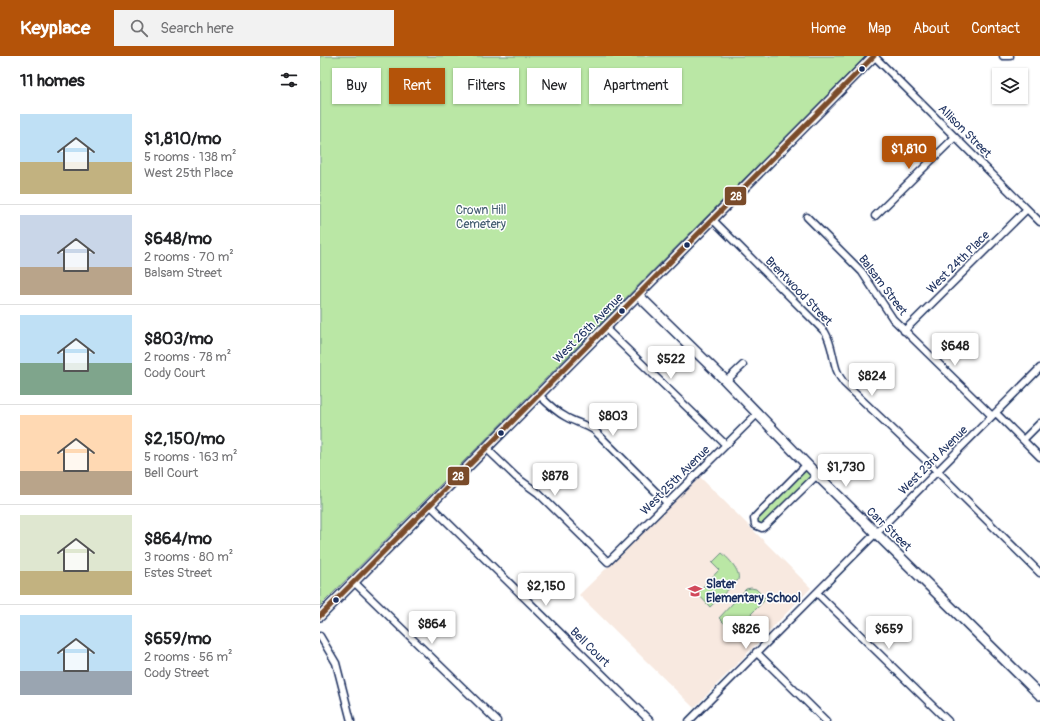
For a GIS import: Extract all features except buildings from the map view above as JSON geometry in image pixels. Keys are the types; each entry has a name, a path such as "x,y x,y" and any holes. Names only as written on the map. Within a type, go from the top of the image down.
{"street":[{"name":"Allison Street","path":"874,56 1040,222"},
{"name":"West 26th Avenue","path":"320,616 874,56"},
{"path":"875,216 955,137"},
{"name":"West 24th Place","path":"904,331 1027,208"},
{"name":"Balsam Street","path":"807,217 862,272 886,310 904,331 1023,440 1040,458"},
{"name":"Brentwood Street","path":"712,219 825,332 831,346 836,372 844,383 937,471 1040,573"},
{"name":"Carr Street","path":"638,295 758,413 817,475 1040,695"},
{"path":"605,328 725,444"},
{"path":"726,381 743,365"},
{"name":"West 23rd Avenue","path":"689,721 1040,368"},
{"path":"539,395 566,418 585,424 595,431 667,503"},
{"name":"West 25th Avenue","path":"486,448 516,477 538,494 608,562 725,444 758,413"},
{"path":"1023,440 1040,423"},
{"path":"807,464 754,518 755,525 762,528 766,525 817,475"},
{"name":"Bell Court","path":"430,505 650,721"},
{"path":"354,582 496,721"},
{"path":"817,593 948,721"},
{"path":"320,636 336,662 351,721"},
{"path":"756,652 826,721"}],"shaded area":[{"name":"Slater Elementary School","path":"700,477 811,588 694,708 579,595"}],"green space":[{"name":"Crown Hill Cemetery","path":"320,56 866,56 320,606"},
{"path":"806,470 810,474 810,477 765,523 762,525 758,524 756,519"},
{"path":"722,553 736,569 738,573 738,580 710,607 697,593 719,570 712,563"},
{"path":"746,589 756,589 766,599 733,632 719,618"}],"transit line":[{"name":"28","path":"320,616 874,56"}],"place":[{"name":"Slater Elementary School","path":"695,591"}]}
